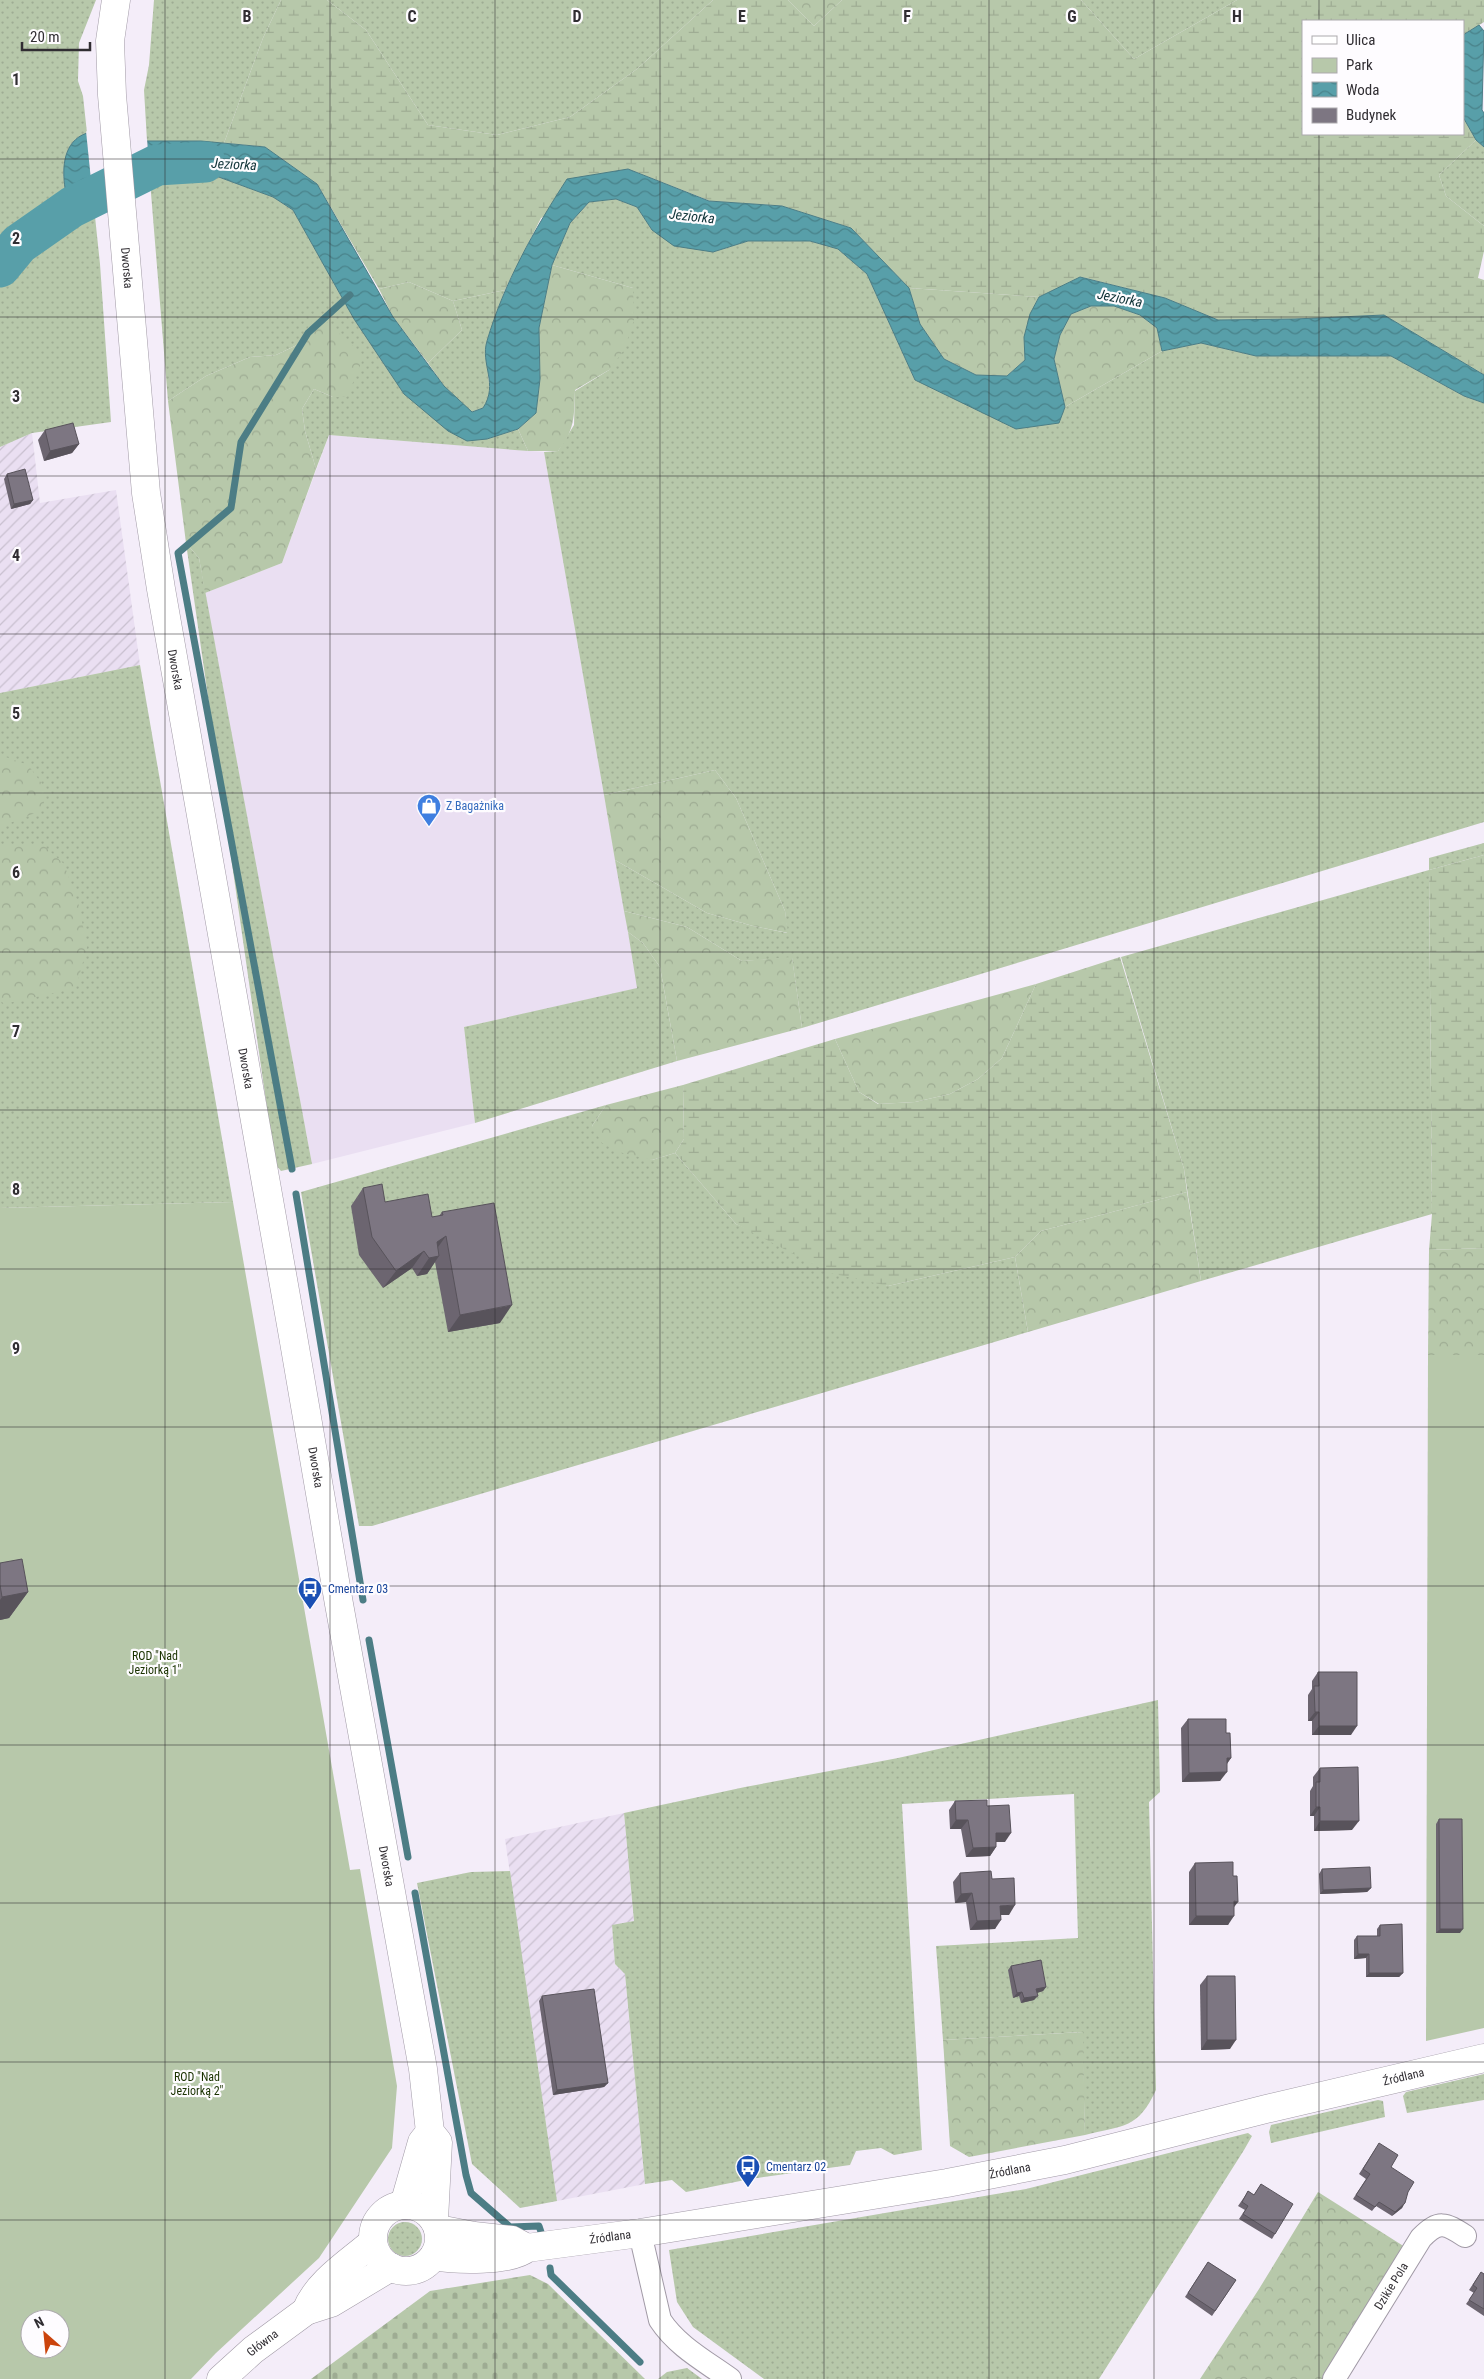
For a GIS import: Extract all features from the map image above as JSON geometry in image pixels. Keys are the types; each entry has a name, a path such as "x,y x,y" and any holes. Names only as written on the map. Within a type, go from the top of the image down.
{"street":[{"name":"Dworska","path":"116,0 110,41 112,95 126,277 146,492 161,589 297,1354 338,1604 423,2068 430,2132 438,2142 436,2225"},
{"name":"Źródlana","path":"434,2256 475,2259 513,2255 527,2248 640,2233 947,2183 1065,2160 1266,2109 1484,2058"},
{"path":"404,2205 422,2142 430,2132"},
{"path":"404,2205 424,2210 436,2225 438,2244 434,2256 420,2268 409,2271 391,2267 380,2258 373,2242 375,2227 380,2217 389,2210 404,2205"},
{"name":"Źródlana","path":"436,2225 474,2236 512,2240 527,2248"},
{"name":"Dzikie Pola","path":"1334,2379 1421,2238 1430,2229 1440,2225 1449,2226 1465,2236"},
{"path":"640,2233 654,2302 660,2320 679,2343 730,2379"},
{"name":"Główna","path":"306,2311 310,2301 320,2288 373,2242"},
{"name":"Główna","path":"222,2379 253,2350 306,2311 331,2304 391,2267"}],"shaded area":[{"path":"32,433 40,503 116,490 140,665 0,693 0,447"},
{"name":"Z Bagażnika","path":"329,435 544,452 638,988 464,1027 475,1123 312,1164 205,593 282,563"},
{"path":"624,1813 634,1921 612,1926 615,1964 625,1974 645,2184 557,2201 505,1839"}],"green space":[{"path":"0,0 96,0 79,43 78,81 83,96 87,133 73,142 69,149 64,164 65,188 50,213 21,235 0,247"},
{"path":"154,0 281,0 263,38 224,143 147,141 144,90 149,65"},
{"path":"281,0 327,0 366,30 428,125 497,135 570,117 637,69 713,0 788,0 814,26 842,0 1081,0 1134,59 1237,0 1484,0 1484,22 1464,34 1464,20 1302,20 1302,135 1464,135 1464,119 1476,140 1439,175 1446,196 1484,226 1484,251 1478,278 1484,280 1484,375 1384,315 1218,320 1165,298 1081,277 1039,297 909,288 851,228 782,206 710,201 628,169 541,218 505,290 453,301 409,282 379,289 317,184 265,147 224,143 263,38"},
{"path":"327,0 713,0 637,69 570,117 497,135 428,125 366,30"},
{"path":"788,0 842,0 814,26"},
{"path":"1081,0 1237,0 1134,59"},
{"path":"1476,140 1484,147 1484,226 1446,196 1439,175"},
{"path":"216,176 273,197 293,210 354,319 404,394 487,439 518,429 528,451 329,435 316,469 305,431 302,409 314,389 333,397 297,345 276,355 250,357 206,376 168,401 150,181"},
{"path":"616,199 637,207 652,230 713,252 748,241 810,241 838,249 867,274 915,380 1058,423 1065,407 1162,351 1201,343 1256,356 1391,356 1464,396 1484,403 1484,822 802,1028 792,958 742,961 687,927 624,911 615,860 707,913 787,933 785,911 736,798 715,770 604,795 544,452 558,451 574,425 575,391 609,370 633,288 552,265 570,223 589,202"},
{"path":"94,207 111,422 32,433 0,447 0,287 31,251 54,233"},
{"path":"552,265 633,288 634,320 624,350 609,370 575,390 571,430 558,451 528,451 518,429 536,413 540,379 539,328"},
{"path":"409,282 453,301 462,330 428,363 393,317 379,289"},
{"path":"909,288 1039,297 1027,327 1025,360 1007,376 976,375 944,359 920,324"},
{"path":"505,290 486,344 490,397 483,408 471,412 444,386 428,363 462,330 453,301"},
{"path":"1091,306 1114,306 1140,315 1157,328 1162,351 1065,407 1054,359 1060,335 1071,314"},
{"path":"317,313 364,356 347,397 333,397 314,389 302,409 305,431 316,469 282,563 205,593 199,558 186,543 168,401 206,376 250,357 276,355 297,345"},
{"path":"186,543 199,558 312,1164 281,1171 275,1164"},
{"path":"140,665 233,1202 0,1208 0,693"},
{"path":"0,755 28,765 48,792 40,811 0,827"},
{"path":"715,770 736,798 785,911 788,933 753,926 707,913 615,860 604,795"},
{"path":"1484,843 1484,855 1429,870 1429,858"},
{"path":"42,844 64,864 79,906 87,947 76,988 4,1004 0,1000 0,845"},
{"path":"1484,855 1484,1248 1429,1250 1432,1214 1429,870"},
{"path":"1429,870 1432,1214 1201,1281 1184,1169 1121,957"},
{"path":"624,911 687,927 742,961 792,957 802,1028 677,1061 660,967 643,943 628,932"},
{"path":"628,932 643,943 660,967 677,1061 475,1123 464,1027 637,988"},
{"path":"1120,957 1184,1169 1187,1192 1041,1231 1015,1257 888,1286 830,1273 736,1224 675,1153 684,1139 683,1085 835,1039 859,1092 878,1104 915,1102 950,1094 978,1079 1002,1058 1036,984"},
{"path":"1036,984 1002,1058 978,1079 950,1094 915,1102 879,1104 859,1092 835,1039"},
{"path":"683,1085 684,1139 675,1153 652,1160 619,1152 602,1143 592,1126 606,1105"},
{"path":"606,1105 592,1126 652,1160 675,1153 736,1224 888,1286 1015,1257 1028,1332 372,1526 359,1526 301,1192"},
{"path":"1187,1192 1201,1281 1028,1332 1015,1257 1041,1231"},
{"path":"233,1202 350,1870 360,1869 397,2086 392,2148 319,2258 216,2353 191,2379 0,2379 0,1208"},
{"path":"1484,1248 1484,1355 1428,1355 1429,1250"},
{"path":"1428,1355 1484,1355 1484,2028 1426,2041"},
{"path":"1158,1700 1160,1792 1149,1802 1156,2090 1143,2112 1136,2119 1120,2127 1085,2135 1082,2032 943,2040 936,1946 1078,1938 1074,1794 902,1804 922,2150 894,2155 881,2148 856,2151 850,2165 750,2179 686,2192 672,2180 645,2184 625,1974 615,1964 612,1925 634,1921 624,1813 745,1787 898,1758"},
{"path":"510,1871 557,2201 520,2208 472,2164 417,1883 471,1872"},
{"path":"1083,2032 1085,2135 969,2157 950,2146 943,2040"},
{"path":"1484,2074 1484,2100 1407,2113 1403,2096 1406,2092"},
{"path":"1378,2100 1383,2101 1385,2117 1271,2143 1269,2132 1271,2125"},
{"path":"1248,2133 1252,2136 1244,2150 1099,2379 764,2379 693,2327 677,2302 669,2250 1026,2189"},
{"path":"1318,2192 1405,2247 1323,2379 1200,2379 1259,2289"},
{"path":"405,2222 417,2227 422,2239 417,2251 405,2256 393,2251 388,2239 393,2227"},
{"path":"530,2275 548,2284 645,2379 311,2379 430,2291"},
{"path":"687,2368 702,2379 658,2379 667,2372"}],"water":[{"path":"1479,25 1484,31 1482,110 1484,113 1484,147 1476,140 1464,119 1464,34"},
{"path":"87,133 94,207 54,233 31,251 0,287 0,247 21,235 50,213 65,188 64,164 69,149 73,142"},
{"path":"147,141 201,141 265,147 317,184 393,317 444,386 472,412 483,408 487,399 489,382 485,349 502,298 521,257 567,179 628,169 709,201 782,206 851,228 909,288 920,324 944,359 976,375 1007,376 1025,360 1024,337 1030,314 1039,297 1080,277 1165,298 1218,320 1384,315 1484,375 1484,403 1464,396 1391,356 1256,356 1201,343 1162,351 1157,328 1140,315 1114,306 1091,306 1071,314 1060,335 1054,359 1065,407 1059,423 1016,429 915,380 867,274 838,249 810,241 748,241 713,252 674,246 652,230 637,207 616,199 589,202 570,223 552,265 539,328 540,379 536,413 518,429 487,439 467,441 448,431 404,394 354,319 293,210 273,197 216,176 150,181"}],"pier":[{"path":"86,131 89,133 97,206 94,210"},
{"path":"147,139 151,183 148,181 145,141"}],"building":[{"path":"73,423 79,444 50,451 45,430"},
{"path":"25,469 33,500 14,504 7,474"},
{"path":"382,1184 385,1202 428,1194 432,1217 443,1215 442,1212 494,1203 512,1305 460,1315 446,1236 437,1242 439,1256 429,1258 424,1251 396,1271 372,1237 363,1188"},
{"path":"22,1559 28,1592 2,1597 0,1563"},
{"path":"1318,1672 1357,1672 1357,1726 1319,1726 1319,1712 1315,1712 1314,1686 1319,1686"},
{"path":"1188,1719 1226,1719 1226,1733 1230,1733 1231,1758 1227,1758 1227,1772 1189,1773"},
{"path":"1358,1767 1359,1821 1320,1821 1320,1807 1316,1807 1316,1782 1320,1782 1320,1768"},
{"path":"987,1800 987,1806 1009,1805 1011,1833 996,1833 996,1847 973,1848 968,1820 956,1820 955,1801"},
{"path":"1439,1819 1462,1819 1463,1929 1440,1929"},
{"path":"1233,1862 1233,1876 1237,1876 1238,1902 1234,1901 1234,1916 1196,1916 1195,1863"},
{"path":"1370,1867 1371,1888 1323,1890 1322,1869"},
{"path":"991,1871 992,1879 1014,1878 1015,1905 1000,1906 1001,1920 977,1921 972,1893 961,1894 960,1873"},
{"path":"1402,1924 1403,1973 1369,1973 1369,1954 1358,1954 1357,1936 1380,1936 1380,1925"},
{"path":"1041,1960 1046,1987 1036,1989 1038,1996 1024,1998 1022,1992 1017,1993 1011,1966"},
{"path":"1207,1976 1235,1976 1236,2040 1207,2040"},
{"path":"594,1989 608,2083 557,2090 542,1996"},
{"path":"1379,2143 1398,2155 1391,2167 1414,2182 1408,2192 1405,2203 1395,2212 1379,2202 1375,2207 1356,2195 1370,2174 1363,2169"},
{"path":"1261,2184 1293,2204 1275,2234 1243,2214 1248,2206 1242,2202 1248,2191 1254,2195"},
{"path":"1208,2262 1236,2280 1215,2311 1188,2293"},
{"path":"1481,2272 1484,2274 1484,2309 1469,2300 1477,2288 1473,2285"}],"waterway":[{"name":"Jeziorka","path":"0,267 19,244 72,207 157,165 205,162"},
{"path":"292,1169 178,553 231,508 241,442 308,333 350,295"},
{"path":"296,1194 363,1600"},
{"path":"369,1640 408,1857"},
{"path":"415,1893 466,2175 471,2193 510,2227 539,2226 541,2232"},
{"path":"550,2268 551,2275 640,2362"}],"place":[{"name":"Z Bagażnika","path":"429,827"},
{"name":"Cmentarz 03","path":"310,1610"},
{"name":"Cmentarz 02","path":"748,2188"}],"park label":[{"name":"ROD \"Nad Jeziorką 1\"","path":"155,1663"},
{"name":"ROD \"Nad Jeziorką 2\"","path":"197,2084"}]}
